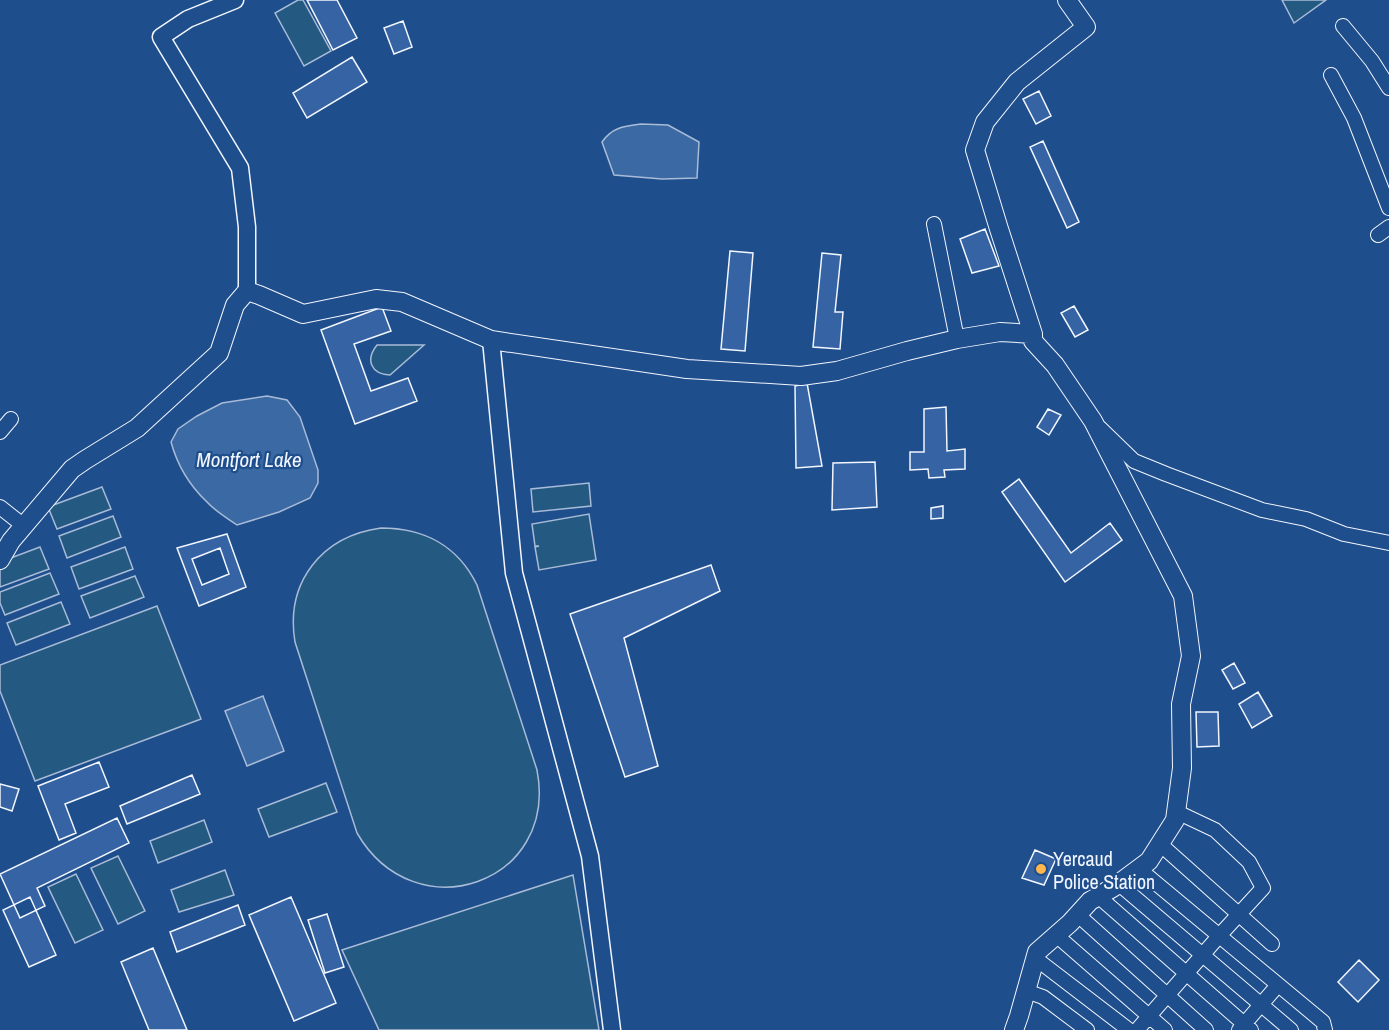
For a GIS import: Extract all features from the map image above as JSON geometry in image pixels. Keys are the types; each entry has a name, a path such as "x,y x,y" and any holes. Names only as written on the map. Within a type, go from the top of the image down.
{"main road":[{"path":"1017,1029 1037,952 1070,923 1090,901 1119,884 1149,861 1175,820 1182,768 1182,704 1191,656 1183,596 1094,422 1055,365 1033,341 1033,334 975,150 986,122 1017,82 1086,27 1067,0"},
{"path":"0,560 11,542 72,469 137,429 219,353 235,305 247,291 303,314 376,299 402,302 491,340 687,369 801,376 837,370 957,339 1000,332 1033,334"}],"street":[{"path":"235,0 188,19 161,37 240,168 247,227 247,291"},
{"path":"1343,26 1372,61 1389,88"},
{"path":"1330,75 1354,118 1389,208"},
{"path":"934,224 957,339"},
{"path":"491,340 514,573 590,856 612,1030"},
{"path":"0,432 11,419"},
{"path":"1094,422 1134,461 1262,510 1306,519 1344,534 1389,543"},
{"path":"0,507 24,526"},
{"path":"1137,1030 1263,888 1249,862 1215,830 1176,812"},
{"path":"1160,844 1272,944"},
{"path":"1139,869 1323,1022 1325,1030"},
{"path":"1119,884 1291,1030"},
{"path":"1098,896 1245,1028 1278,985"},
{"path":"1078,915 1206,1030"},
{"path":"1056,935 1165,1030"},
{"path":"1035,958 1128,1030"},
{"path":"1026,991 1043,997 1087,1030"}],"shaded area":[{"path":"298,0 303,0 331,51 304,66 275,13"},
{"path":"1282,0 1326,0 1294,23"},
{"path":"377,345 424,345 390,375 378,372 372,365 371,356"},
{"path":"589,483 591,506 533,512 531,489"},
{"path":"102,487 111,509 57,529 48,507"},
{"path":"589,514 596,560 539,570 535,547 539,546 535,546 532,524"},
{"path":"113,516 121,537 67,558 59,536"},
{"path":"381,528 411,531 438,542 450,550 469,571 477,585 537,770 538,810 526,842 505,866 477,882 445,887 413,881 382,864 357,833 295,642 293,620 296,600 302,582 312,566 325,552 341,541"},
{"path":"40,547 49,569 0,587 0,562"},
{"path":"125,547 133,569 79,589 71,567"},
{"path":"50,573 59,594 5,615 0,603 0,592"},
{"path":"135,576 144,597 90,618 81,596"},
{"path":"61,602 70,624 16,645 7,623"},
{"path":"157,606 201,719 35,781 0,691 0,665"},
{"path":"326,783 337,812 269,837 258,809"},
{"path":"204,820 212,842 158,863 150,841"},
{"path":"118,856 145,911 118,924 91,868"},
{"path":"225,870 234,895 179,912 171,890"},
{"path":"76,874 103,930 75,943 48,887"},
{"path":"573,875 599,1030 379,1030 342,950"}],"water":[{"path":"641,124 668,125 699,142 697,178 662,179 614,175 602,142 615,130"},
{"name":"Montfort Lake","path":"267,396 287,400 300,417 318,470 318,483 310,498 279,512 237,525 214,508 195,489 181,466 171,442 178,429 222,403"},
{"path":"263,696 284,751 247,766 225,711"}],"building":[{"path":"307,0 337,0 357,38 333,50"},
{"path":"403,21 412,47 394,54 384,28"},
{"path":"352,57 367,82 307,118 293,93"},
{"path":"1039,91 1051,116 1036,124 1023,99"},
{"path":"1043,141 1079,222 1067,228 1030,147"},
{"path":"985,229 999,266 972,273 960,239"},
{"path":"730,251 753,253 745,351 721,349"},
{"path":"822,253 841,255 835,312 843,312 840,349 813,347"},
{"path":"1074,306 1088,330 1075,337 1061,313"},
{"path":"382,307 391,331 354,344 371,391 408,378 417,401 355,424 321,330"},
{"path":"807,383 822,466 796,468 795,386"},
{"path":"946,407 947,451 965,449 965,469 944,470 945,477 929,478 928,469 910,470 910,452 924,452 924,409"},
{"path":"1048,409 1061,415 1049,435 1037,427"},
{"path":"875,462 877,507 832,510 833,463"},
{"path":"1019,479 1071,553 1110,523 1122,540 1065,582 1002,492"},
{"path":"943,506 943,518 931,519 931,508"},
{"path":"227,534 246,587 199,606 177,548","holes":["220,548 229,574 202,585 192,559"]},
{"path":"711,565 720,591 624,638 658,766 625,777 570,614"},
{"path":"1234,663 1245,683 1233,689 1222,670"},
{"path":"1258,692 1272,716 1252,728 1239,704"},
{"path":"1196,712 1218,712 1219,746 1197,747"},
{"path":"99,762 109,787 65,804 76,833 59,840 38,786"},
{"path":"192,775 200,794 127,824 120,806"},
{"path":"0,784 19,789 12,811 0,807"},
{"path":"117,818 129,843 37,888 45,906 20,918 0,874"},
{"path":"1035,850 1056,859 1044,885 1022,878"},
{"path":"30,897 56,955 29,967 3,910"},
{"path":"291,897 336,1003 294,1021 249,915"},
{"path":"238,905 245,925 177,952 170,932"},
{"path":"327,914 344,967 325,973 308,920"},
{"path":"153,948 187,1030 149,1030 121,962"},
{"path":"1359,960 1379,980 1358,1002 1338,982"}],"place":[{"name":"Yercaud Police Station","path":"1041,869"}]}
